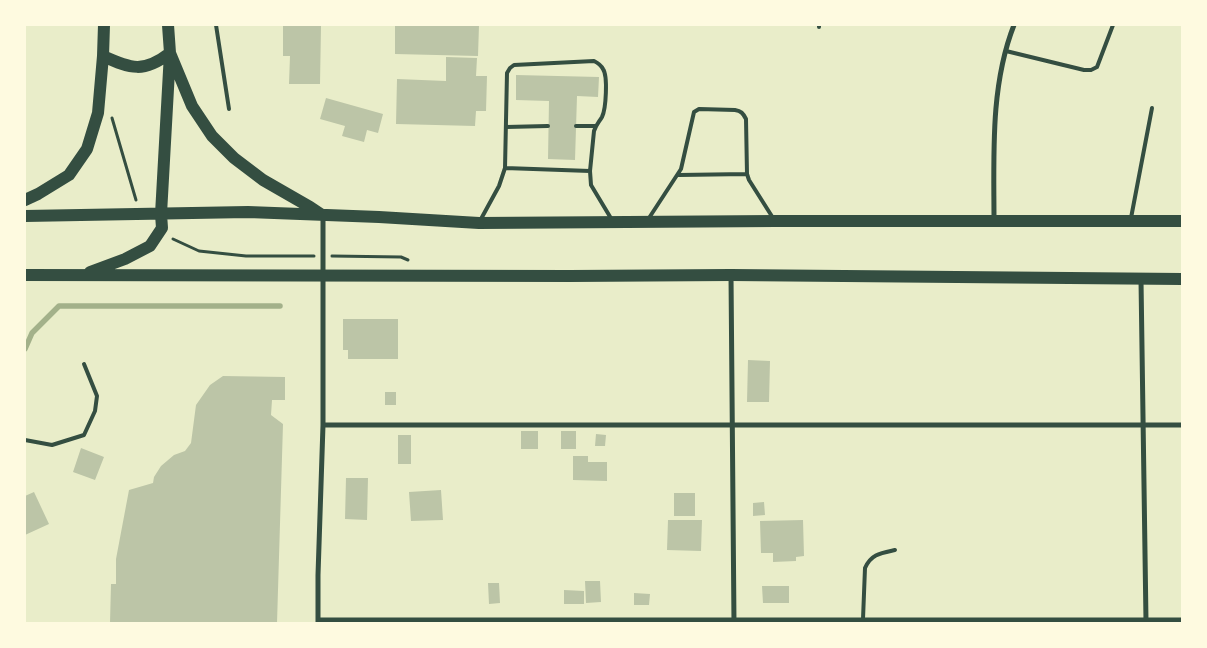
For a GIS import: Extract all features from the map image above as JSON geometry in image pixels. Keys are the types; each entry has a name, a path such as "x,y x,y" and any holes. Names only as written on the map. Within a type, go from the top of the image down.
{"main road":[{"path":"25,200 69,174 87,149 98,113 104,25"},
{"path":"80,275 125,259 150,246 162,228 161,214 170,53 168,25"},
{"path":"103,56 120,64 138,67 150,65 170,53"},
{"path":"170,53 192,106 212,136 234,158 263,180 310,206 322,215"},
{"path":"25,216 248,212 479,223 1182,220"},
{"path":"25,275 570,276 731,274 1182,279"}],"street":[{"path":"994,220 994,151 997,102 1008,41 1014,25"},
{"path":"322,215 323,425 318,621 1182,620"},
{"path":"731,274 734,621"},
{"path":"1141,279 1146,621"},
{"path":"323,425 1182,425"}],"lane":[{"path":"216,25 229,109"},
{"path":"1006,51 1084,70 1091,70 1097,67 1113,25"},
{"path":"479,223 499,186 505,168 507,73 510,68 514,65 594,61 603,68 606,75 604,111 602,118 596,126 590,185 614,223"},
{"path":"1130,220 1152,108"},
{"path":"647,222 679,174 683,165 694,112 699,110 735,110 744,114 746,119 747,174 775,221"},
{"path":"506,126 548,126"},
{"path":"576,126 596,126"},
{"path":"505,168 590,171"},
{"path":"679,174 747,174"},
{"path":"25,440 52,445 84,435 95,411 97,396 84,364"},
{"path":"863,619 865,568 868,561 879,553 895,550"}],"building":[{"path":"283,25 321,26 320,84 289,84 290,56 283,56"},
{"path":"395,25 479,25 478,56 395,54"},
{"path":"446,57 477,58 476,76 487,76 486,111 476,111 475,126 396,124 397,79 446,81"},
{"path":"516,75 599,77 598,97 577,96 575,160 548,159 549,101 516,100"},
{"path":"326,98 383,114 378,133 367,130 364,142 342,136 345,126 320,119"},
{"path":"343,319 398,319 398,359 348,359 348,350 343,350"},
{"path":"748,360 770,361 769,402 747,402"},
{"path":"223,376 285,377 285,400 272,400 271,415 283,424 277,623 110,623 111,584 116,584 116,559 129,490 153,483 154,477 161,466 174,455 185,451 191,443 196,405 210,385"},
{"path":"385,392 396,392 396,405 385,405"},
{"path":"521,431 538,431 538,449 521,449"},
{"path":"561,431 576,431 576,449 561,449"},
{"path":"596,434 606,435 605,446 595,446"},
{"path":"398,435 411,435 411,464 398,464"},
{"path":"81,448 104,457 95,480 73,472"},
{"path":"573,456 588,456 588,462 607,462 607,481 573,480"},
{"path":"346,478 368,478 367,520 345,519"},
{"path":"441,490 443,520 411,521 409,492"},
{"path":"34,492 49,524 25,535 25,496"},
{"path":"674,493 695,493 695,516 674,516"},
{"path":"764,502 765,515 753,516 753,503"},
{"path":"668,520 702,520 701,551 667,550"},
{"path":"803,520 804,556 796,557 796,561 773,562 773,553 761,553 760,521"},
{"path":"585,581 600,581 601,602 586,603"},
{"path":"488,583 499,583 500,603 489,604"},
{"path":"762,586 789,586 789,603 763,603"},
{"path":"564,590 584,591 584,604 564,604"},
{"path":"634,593 650,594 649,605 634,605"}],"waterway":[{"path":"25,349 32,333 59,306 280,306"}]}
